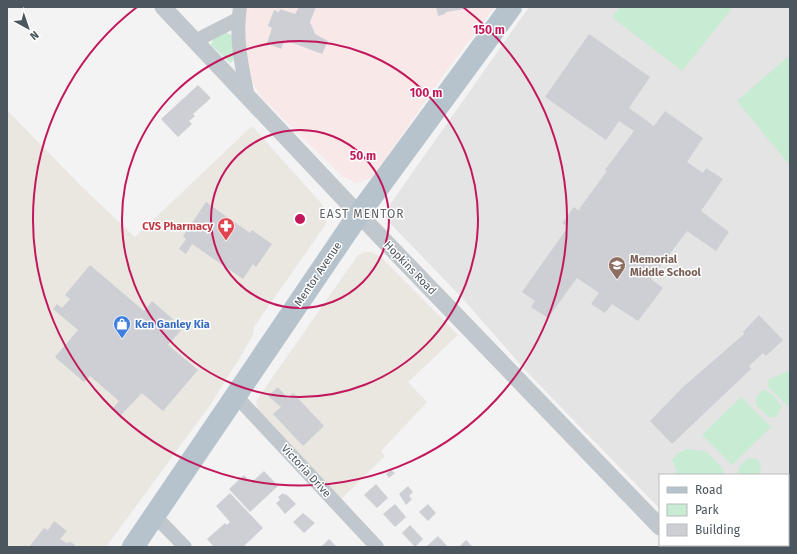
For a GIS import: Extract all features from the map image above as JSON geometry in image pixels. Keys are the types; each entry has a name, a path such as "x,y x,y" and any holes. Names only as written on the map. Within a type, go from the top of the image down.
{"main road":[{"name":"Mentor Avenue","path":"133,547 156,516 235,395 359,214 511,7"}],"street":[{"name":"Hopkins Road","path":"163,7 359,214 659,526"},
{"path":"196,41 239,13"},
{"path":"239,13 239,45 248,97"},
{"name":"Victoria Drive","path":"235,395 377,547"},
{"path":"156,516 185,547"}],"shaded area":[{"path":"245,7 495,7 447,70 373,177 357,183 342,176 261,97 253,84 250,74 244,31"},
{"name":"Memorial Middle School","path":"529,7 790,7 790,515 789,516 789,474 659,474 659,508 526,371 463,299 388,221 386,217 391,203"},
{"name":"Ken Ganley Kia","path":"7,110 80,185 135,237 252,126 321,203 327,213 326,224 254,327 253,335 211,404 106,547 7,547"},
{"path":"364,252 372,252 381,257 458,335 408,382 427,402 381,451 385,456 340,500 258,410 256,401 358,255"},
{"path":"696,546 759,546 758,547"}],"green space":[{"path":"620,7 733,7 682,71 612,17"},
{"path":"225,32 233,36 234,60 230,63 211,45 213,38"},
{"path":"790,55 790,166 737,101"},
{"path":"790,370 790,408 768,387 768,380"},
{"path":"764,389 774,396 782,407 776,417 770,418 756,405 756,397"},
{"path":"741,397 771,427 732,465 702,435"},
{"path":"687,449 707,452 723,469 723,473 728,474 672,474 677,471 672,460 678,453"},
{"path":"749,458 757,459 760,462 761,467 759,474 737,474 740,465"}],"building":[{"path":"299,7 316,7 310,22 315,34 328,41 322,54 285,40 281,49 267,43 272,28 268,26 274,10 279,12 280,9 295,14"},
{"path":"436,7 471,8 446,12 445,14 438,16"},
{"path":"589,34 650,77 629,108 654,126 665,111 703,138 687,162 703,173 706,168 723,179 701,211 729,232 716,251 687,231 651,279 663,288 638,321 612,304 605,313 591,304 599,293 577,278 548,318 531,307 535,301 522,292 568,227 562,223 574,207 579,211 607,171 605,170 634,131 619,121 606,140 545,97"},
{"path":"198,85 211,98 193,114 195,116 189,121 192,124 178,137 161,119"},
{"name":"CVS Pharmacy","path":"206,202 250,233 252,230 272,244 256,267 253,264 243,279 192,244 186,254 179,249 186,239 183,236"},
{"name":"Ken Ganley Kia","path":"90,265 144,311 152,301 183,328 168,345 198,370 163,411 142,393 121,415 113,408 119,401 90,376 84,382 55,357 78,330 53,309 57,304 62,308 70,299 65,295"},
{"path":"759,315 783,340 766,356 763,353 749,366 751,369 672,444 650,421 682,388 744,334 743,332"},
{"path":"278,387 288,399 293,393 324,426 303,446 273,414 281,407 268,396"},
{"path":"391,470 395,473 389,478 386,474"},
{"path":"264,471 278,486 250,512 229,489 244,475 251,483"},
{"path":"376,484 388,498 377,508 364,495"},
{"path":"408,486 413,492 409,496 412,499 406,505 399,494"},
{"path":"230,493 263,528 243,547 214,547 207,539 225,523 227,525 230,522 216,506"},
{"path":"283,493 296,504 285,514 276,503 280,500 278,497"},
{"path":"395,504 406,517 395,527 383,514"},
{"path":"428,504 436,513 428,521 419,512"},
{"path":"303,513 315,523 304,533 293,522"},
{"path":"54,521 67,531 60,539 66,543 71,542 77,547 29,547 44,528 48,530"},
{"path":"410,525 423,539 415,547 402,533"},
{"path":"438,536 448,547 426,547"},
{"path":"329,539 337,547 321,547"},
{"path":"466,540 473,547 459,547"}],"place":[{"name":"CVS Pharmacy","path":"226,241"},
{"name":"Memorial Middle School","path":"617,280"},
{"name":"Ken Ganley Kia","path":"122,339"}],"district":[{"name":"EAST MENTOR","path":"362,214"}]}
